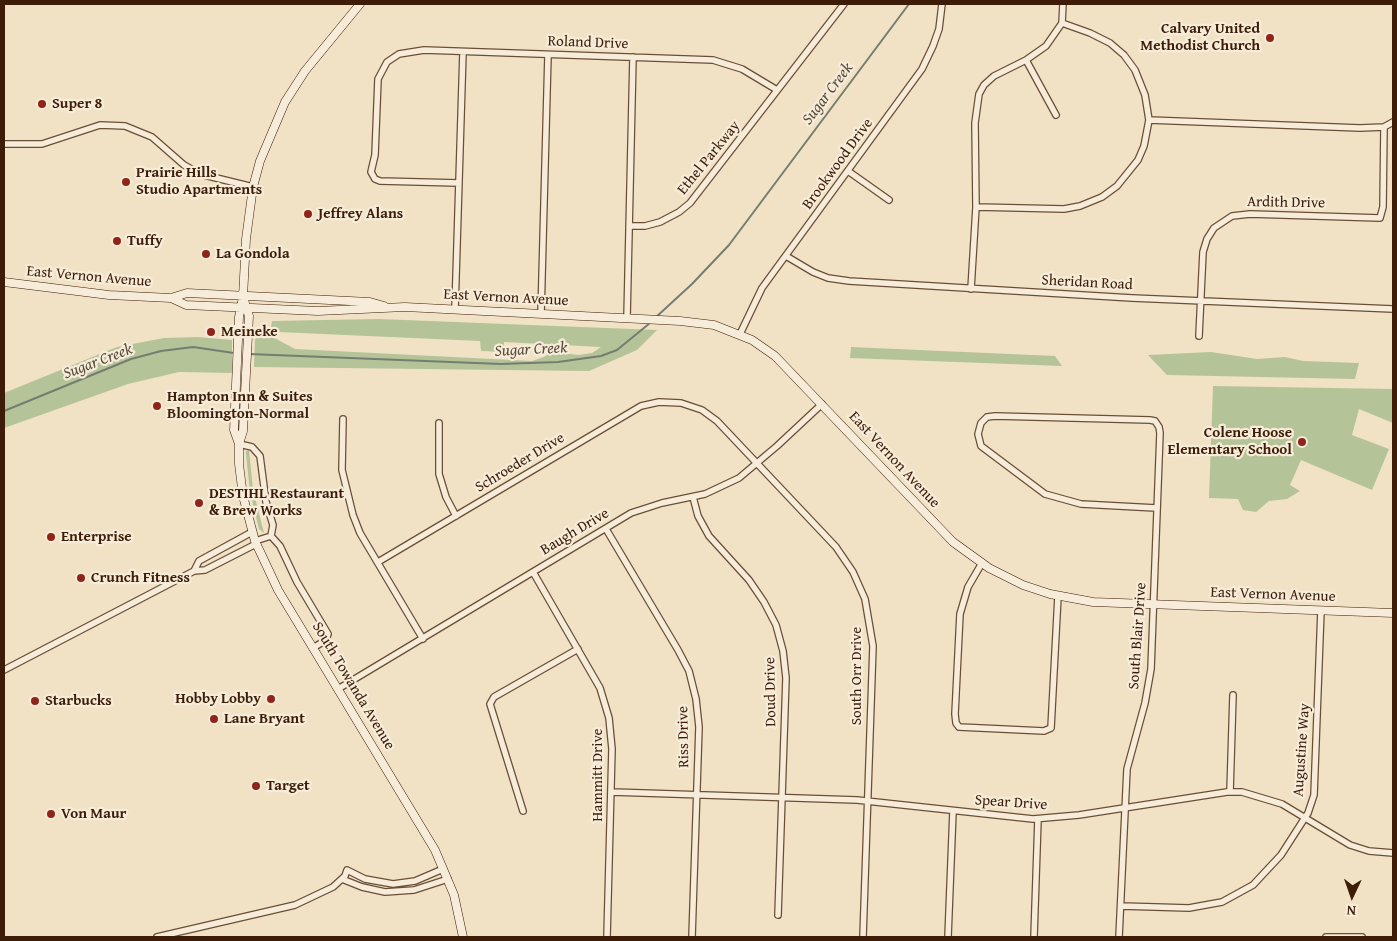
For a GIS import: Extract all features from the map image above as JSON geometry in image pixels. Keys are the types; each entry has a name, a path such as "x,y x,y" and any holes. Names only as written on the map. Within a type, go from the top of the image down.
{"main road":[{"path":"243,297 246,239 253,187 270,133 285,102 305,71 360,4"},
{"name":"East Vernon Avenue","path":"4,282 109,295 171,298 187,293 370,302 386,306 709,324 740,334 775,356 940,529 982,563 1023,585 1058,596 1093,602 1393,613"},
{"name":"South Towanda Avenue","path":"239,444 243,431 248,341 243,297"},
{"name":"East Vernon Avenue","path":"171,298 186,305 343,311 371,310 386,306"},
{"name":"South Towanda Avenue","path":"244,307 237,341 234,430 239,444 242,489 252,532 271,577 422,827 448,879 464,937"}],"street":[{"name":"Ethel Parkway","path":"629,226 656,223 686,207 844,4"},
{"name":"Brookwood Drive","path":"740,334 756,298 922,69 934,46 939,28 942,4"},
{"path":"971,289 976,207 975,123 979,94 984,85 994,76 1026,60 1046,46 1062,23 1064,4"},
{"path":"976,207 1064,209 1080,206 1096,200 1117,186 1134,167 1144,146 1149,120 1143,88 1136,70 1124,56 1100,37 1062,23"},
{"name":"Roland Drive","path":"459,183 382,181 375,179 371,172 374,155 377,85 382,69 393,57 412,50 724,62 754,74 777,90"},
{"path":"455,309 463,52"},
{"path":"541,314 548,54"},
{"path":"628,318 633,58"},
{"path":"1026,60 1056,115"},
{"path":"1149,120 1384,127 1393,122"},
{"path":"4,144 42,144 100,125 125,126 152,137 184,165 200,174 253,187"},
{"name":"Ardith Drive","path":"1199,336 1205,245 1214,228 1228,218 1250,214 1377,219 1382,216 1384,127"},
{"path":"848,171 889,200"},
{"name":"Sheridan Road","path":"786,256 813,272 836,279 971,289 1393,309"},
{"name":"Schroeder Drive","path":"378,562 630,411 659,402 681,403"},
{"name":"South Orr Drive","path":"681,403 702,410 717,421 758,463 842,555 865,599 872,646 863,937"},
{"name":"Baugh Drive","path":"338,689 640,509 693,497 725,486 758,463 822,404"},
{"name":"South Blair Drive","path":"1120,937 1124,808 1129,761 1148,688 1160,433 1158,424 1150,420 995,416 987,418 980,424 978,434 981,446 1045,494 1081,504 1156,508"},
{"path":"342,419 342,463 346,492 360,533 423,639"},
{"path":"440,423 439,474 446,497 456,516"},
{"path":"239,444 252,447 260,456 266,502 273,525 271,536"},
{"name":"Doud Drive","path":"693,497 698,516 706,531 755,587 779,634 786,678 778,915"},
{"name":"Riss Drive","path":"606,529 678,650 692,680 699,718 692,937"},
{"path":"194,570 199,561 252,532"},
{"path":"4,670 194,570 205,570 271,536"},
{"path":"271,536 280,546 297,582 328,634 326,640 313,648"},
{"path":"982,563 968,587 960,614 955,714 958,726 962,728 1044,731 1050,729 1053,720 1058,596"},
{"name":"Hammitt Drive","path":"534,572 600,688 610,718 612,792 607,937"},
{"name":"Augustine Way","path":"1121,906 1189,908 1222,902 1241,893 1264,876 1275,864 1313,801 1321,610"},
{"path":"523,811 491,711 492,700 578,649"},
{"path":"1230,792 1233,695"},
{"name":"Spear Drive","path":"612,792 867,801 1038,819 1230,792 1242,792 1270,799 1350,845 1369,851 1393,853"},
{"path":"948,937 952,811"},
{"path":"1034,937 1038,819"},
{"path":"157,937 291,906 321,894 342,879 348,870 365,879 393,884 415,881 443,869"},
{"path":"342,879 374,890 400,892 414,890 448,879"},
{"path":"189,937 190,930"},
{"path":"1326,937 1362,937"}],"green space":[{"path":"379,319 657,330 637,350 589,371 254,367 255,339 267,334 295,349 532,361 544,357 551,352 579,355 592,353 601,347 504,342 504,352 481,351 480,341 278,332 271,327 272,321"},
{"path":"198,337 232,340 232,373 179,372 128,384 4,428 4,393 117,347 164,338"},
{"path":"851,347 1055,356 1062,366 850,358"},
{"path":"1211,352 1257,359 1285,357 1303,361 1359,363 1355,379 1167,375 1148,355"},
{"path":"1213,386 1393,389 1393,423 1359,409 1352,435 1389,449 1372,490 1301,460 1290,485 1300,491 1287,499 1269,501 1256,512 1243,510 1238,499 1209,498"},
{"path":"249,450 253,490 264,533 259,529 250,492 246,454 246,451"}],"waterway":[{"name":"Sugar Creek","path":"655,318 692,284 729,245 909,4"},
{"name":"Sugar Creek","path":"249,354 501,364 558,362 601,356 617,350 650,323"},
{"name":"Sugar Creek","path":"4,411 131,359 161,351 193,347 234,353"}],"place":[{"name":"Calvary United Methodist Church","path":"1270,38"},
{"name":"Super 8","path":"42,104"},
{"name":"Prairie Hills Studio Apartments","path":"126,182"},
{"name":"Jeffrey Alans","path":"308,214"},
{"name":"Tuffy","path":"117,241"},
{"name":"La Gondola","path":"206,254"},
{"name":"Meineke","path":"211,332"},
{"name":"Hampton Inn & Suites Bloomington-Normal","path":"157,406"},
{"name":"Colene Hoose Elementary School","path":"1302,442"},
{"name":"DESTIHL Restaurant & Brew Works","path":"199,503"},
{"name":"Enterprise","path":"51,537"},
{"name":"Crunch Fitness","path":"81,578"},
{"name":"Hobby Lobby","path":"271,699"},
{"name":"Starbucks","path":"35,701"},
{"name":"Lane Bryant","path":"214,719"},
{"name":"Target","path":"256,786"},
{"name":"Von Maur","path":"51,814"}]}
